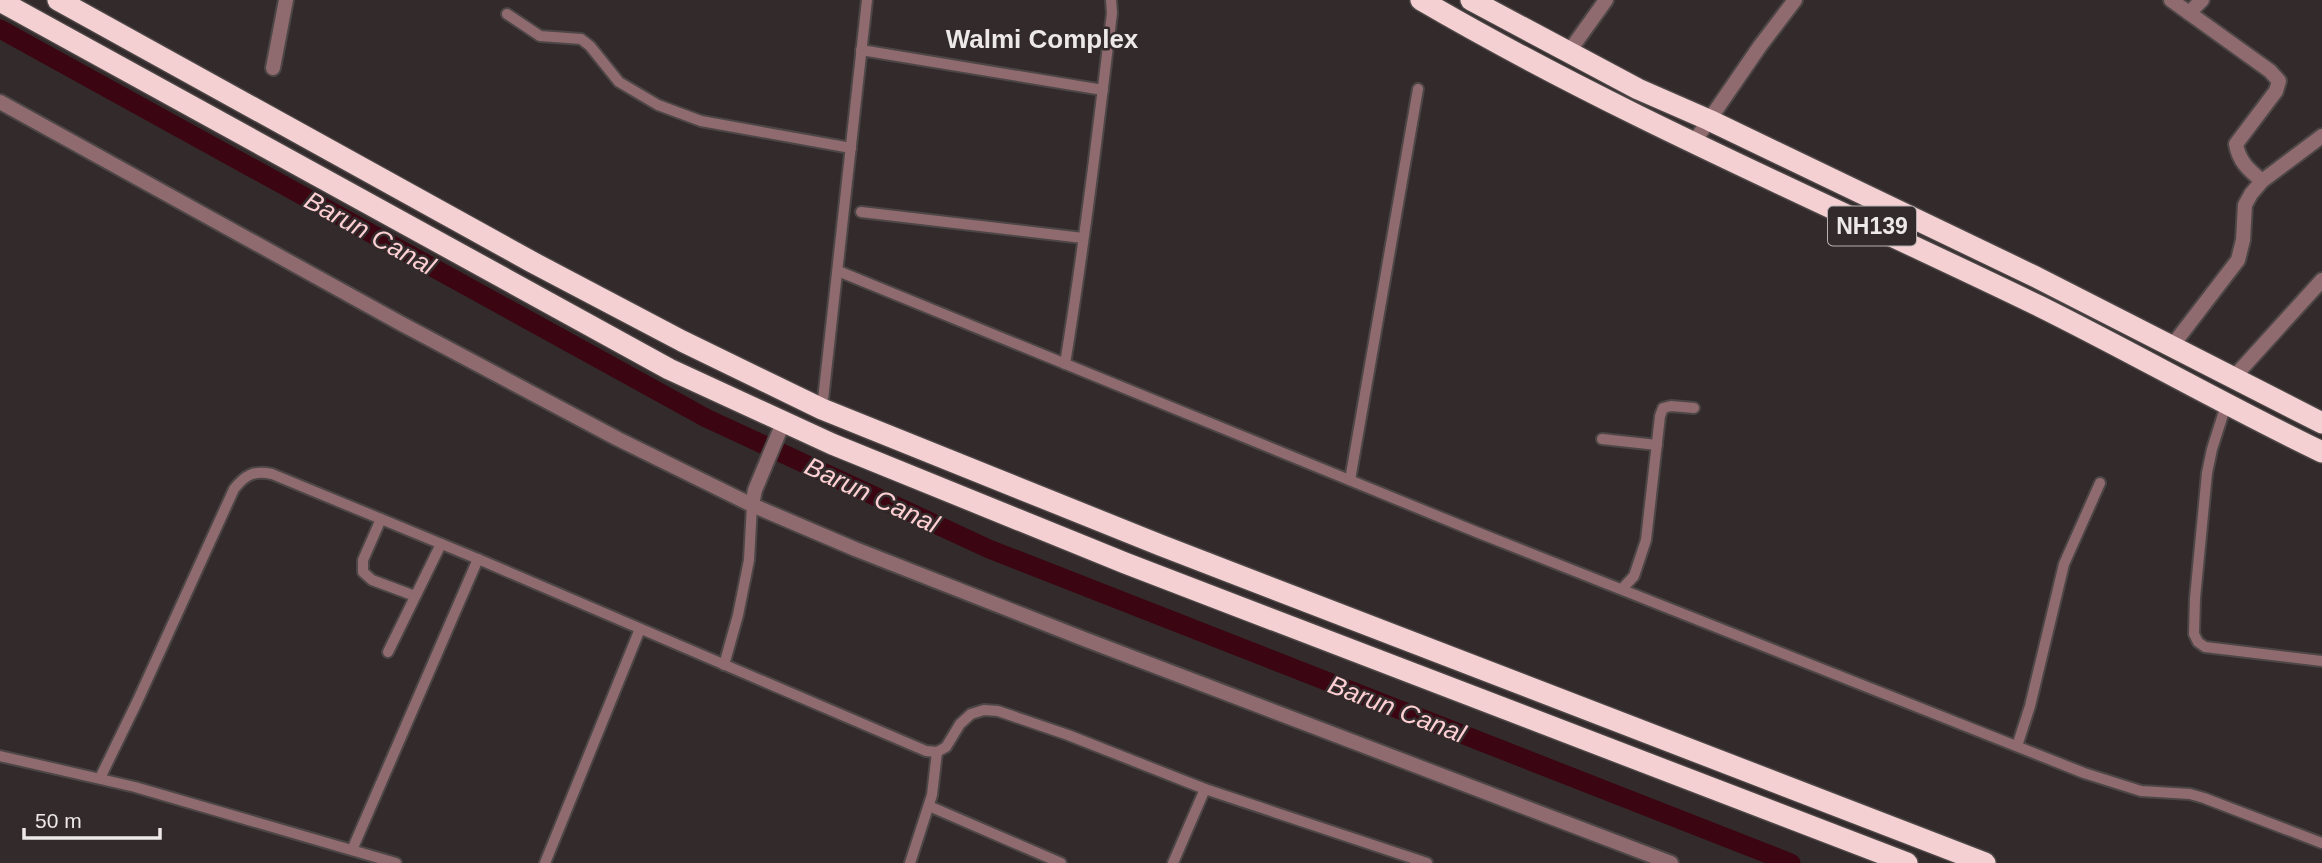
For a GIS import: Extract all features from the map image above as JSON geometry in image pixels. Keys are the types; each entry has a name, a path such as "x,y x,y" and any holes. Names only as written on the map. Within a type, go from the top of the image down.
{"highway":[{"path":"58,0 532,262 682,341 822,409 1160,545 1985,863"},
{"name":"NH139","path":"1421,0 1694,142 2040,307 2322,452"},
{"name":"NH139","path":"1471,0 1638,89 1709,120 2036,277 2322,423"},
{"path":"0,1 780,431 1907,863"}],"street":[{"path":"274,68 286,0"},
{"path":"1568,53 1606,0"},
{"path":"1694,142 1795,0"},
{"path":"2171,0 2264,66 2279,81 2276,91 2236,144 2238,156 2245,166 2262,181"},
{"path":"2189,13 2202,0"},
{"path":"0,102 484,368 618,439 752,505 855,549 1084,639 1671,863"},
{"path":"2172,346 2238,260 2243,240 2245,205 2251,194 2262,181 2322,136"},
{"path":"2234,377 2322,280"},
{"path":"752,505 755,490 780,431"}],"lane":[{"path":"822,409 867,0"},
{"path":"1065,364 1103,90 1112,13 1111,0"},
{"path":"507,14 540,36 581,39 590,46 619,82 657,106 701,121 851,148"},
{"path":"861,50 1103,90"},
{"path":"1350,480 1418,89"},
{"path":"861,212 1083,237"},
{"path":"838,271 1350,480 2017,746 2126,788 2190,794 2204,798 2322,843"},
{"path":"2227,402 2211,449 2207,473 2194,634 2204,647 2322,661"},
{"path":"1622,589 1634,576 1646,541 1662,408 1694,408"},
{"path":"1602,439 1657,445"},
{"path":"100,778 234,489 251,473 272,474 917,747 937,752 946,747 960,724 971,714 984,710 998,711 1068,735 1205,789 1427,863"},
{"path":"2017,746 2030,706 2064,564 2100,483"},
{"path":"724,665 749,560 752,505"},
{"path":"381,519 363,561 364,574 415,597"},
{"path":"388,652 440,544"},
{"path":"352,850 478,559"},
{"path":"545,863 640,629"},
{"path":"910,863 929,806 937,752"},
{"path":"0,756 100,778 396,863"},
{"path":"1173,863 1205,789"},
{"path":"929,806 1061,863"}],"waterway":[{"name":"Barun Canal","path":"0,29 706,418 989,549 1791,863"}],"district":[{"name":"Walmi Complex","path":"1042,39"}]}
